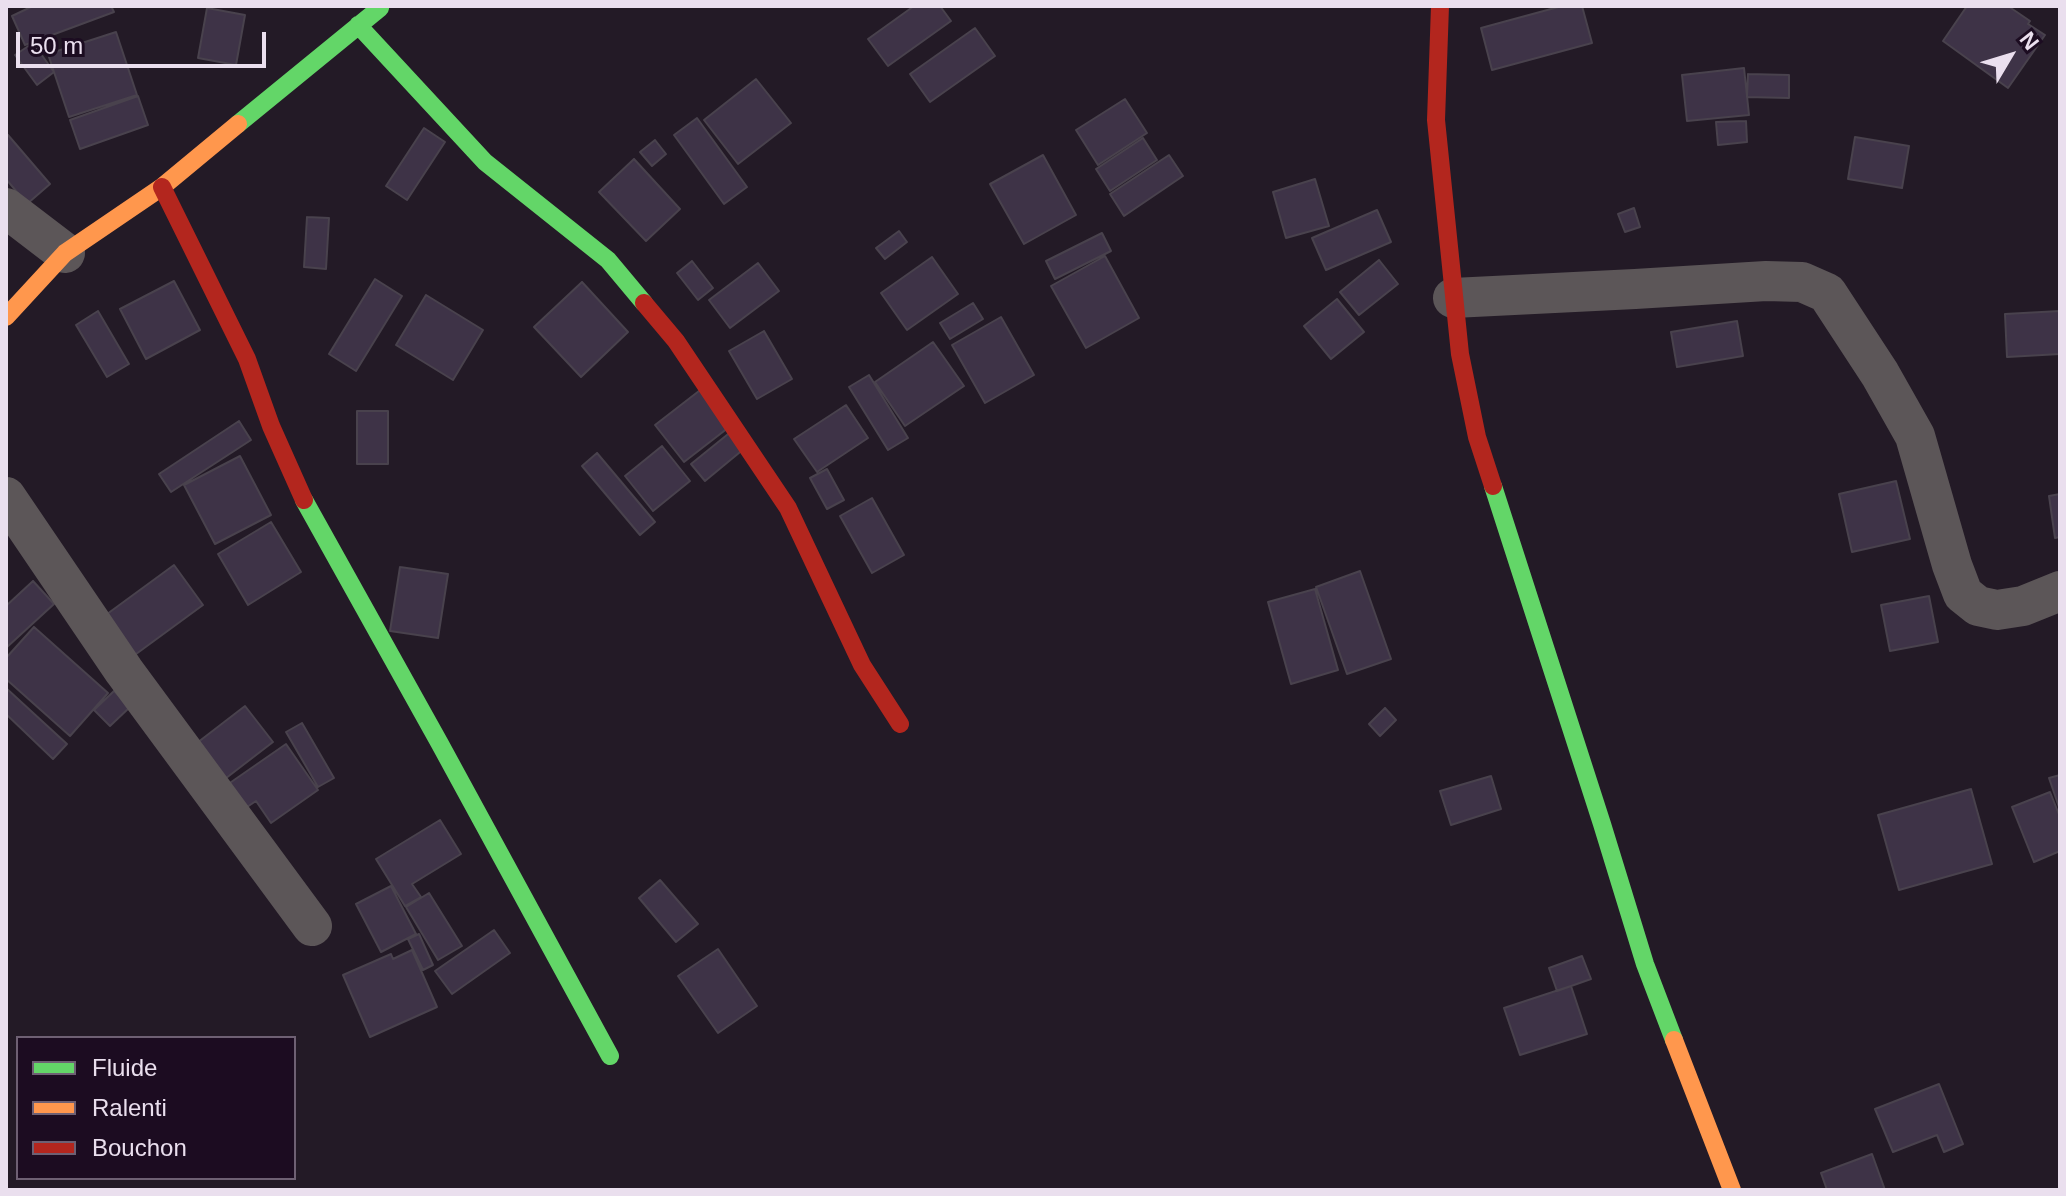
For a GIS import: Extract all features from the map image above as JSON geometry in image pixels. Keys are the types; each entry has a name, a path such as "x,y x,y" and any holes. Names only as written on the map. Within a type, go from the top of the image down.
{"street":[{"path":"6,317 65,253 162,187 382,6"},
{"path":"1440,6 1436,120 1460,354 1477,437 1645,964 1732,1190"},
{"path":"358,25 485,162 608,260 676,341 788,508 862,665 900,724"},
{"path":"162,187 247,359 271,426 310,514 610,1056"},
{"path":"6,208 65,253"},
{"path":"1453,298 1766,281 1802,282 1827,293 1880,374 1915,436 1963,594 1978,606 1997,610 2023,606 2060,591"},
{"path":"6,497 124,671 312,926"}],"building":[{"path":"33,6 111,6 114,12 25,45 12,16"},
{"path":"914,6 940,6 951,21 888,66 868,39"},
{"path":"1562,6 1582,6 1592,43 1492,70 1481,28"},
{"path":"1967,6 2008,6 2045,35 2008,88 1943,41"},
{"path":"207,8 245,15 236,65 198,58"},
{"path":"975,28 995,56 930,102 910,74"},
{"path":"116,32 137,95 69,117 48,54"},
{"path":"33,43 54,72 37,85 15,55"},
{"path":"1744,68 1749,115 1687,121 1682,75"},
{"path":"1748,74 1789,75 1789,98 1747,97"},
{"path":"756,79 791,123 738,164 704,120"},
{"path":"138,96 148,125 80,149 70,120"},
{"path":"1125,99 1147,133 1098,165 1076,130"},
{"path":"697,118 747,187 724,204 674,135"},
{"path":"1746,121 1747,142 1718,145 1716,122"},
{"path":"424,128 445,142 407,200 386,186"},
{"path":"8,135 50,184 27,204 6,179"},
{"path":"1855,137 1909,146 1902,188 1848,179"},
{"path":"1143,138 1157,160 1110,191 1096,169"},
{"path":"655,140 666,154 652,166 640,152"},
{"path":"1043,155 1076,215 1024,244 990,184"},
{"path":"1169,155 1183,176 1124,216 1110,194"},
{"path":"634,159 680,209 646,241 599,192"},
{"path":"1315,179 1329,226 1286,238 1273,192"},
{"path":"1634,208 1640,227 1625,232 1618,214"},
{"path":"1377,210 1391,242 1326,270 1312,238"},
{"path":"307,217 329,218 326,269 304,267"},
{"path":"899,231 907,242 885,259 876,248"},
{"path":"1102,233 1111,251 1055,279 1046,261"},
{"path":"1105,256 1139,318 1086,348 1051,286"},
{"path":"932,257 958,294 907,330 881,293"},
{"path":"1379,260 1398,284 1359,315 1340,292"},
{"path":"692,261 713,288 698,300 677,273"},
{"path":"758,263 779,291 730,328 709,300"},
{"path":"375,279 402,296 356,371 329,354"},
{"path":"174,281 200,330 146,359 120,309"},
{"path":"582,282 628,332 581,377 534,327"},
{"path":"426,295 483,330 453,380 396,345"},
{"path":"1337,299 1364,332 1331,359 1304,326"},
{"path":"973,303 983,319 950,339 940,323"},
{"path":"98,311 129,364 107,377 76,325"},
{"path":"2060,311 2060,354 2007,357 2005,314"},
{"path":"1001,317 1034,375 985,403 952,345"},
{"path":"1737,321 1743,356 1677,367 1671,332"},
{"path":"764,331 792,379 757,399 729,351"},
{"path":"933,342 964,386 905,426 875,382"},
{"path":"869,375 908,438 888,450 849,387"},
{"path":"708,384 737,421 684,462 655,425"},
{"path":"846,405 868,438 817,472 794,439"},
{"path":"357,411 388,411 388,464 357,464"},
{"path":"239,421 251,440 171,492 159,474"},
{"path":"738,426 751,443 705,481 691,464"},
{"path":"662,446 690,481 653,511 625,476"},
{"path":"597,453 655,522 640,535 582,466"},
{"path":"240,456 271,515 215,544 184,485"},
{"path":"827,469 844,500 827,509 810,478"},
{"path":"1896,481 1910,539 1852,552 1839,494"},
{"path":"2060,494 2060,537 2055,538 2049,496"},
{"path":"872,498 904,555 872,573 840,516"},
{"path":"271,522 301,572 248,605 218,554"},
{"path":"174,565 203,605 132,657 103,617"},
{"path":"400,567 448,574 438,638 390,631"},
{"path":"1360,571 1391,659 1347,674 1316,587"},
{"path":"33,581 54,604 6,648 6,606"},
{"path":"1315,589 1338,670 1291,684 1268,602"},
{"path":"1929,596 1938,642 1890,651 1881,605"},
{"path":"34,627 108,693 70,736 6,679 6,658"},
{"path":"6,688 67,744 53,759 6,714"},
{"path":"114,691 130,707 110,726 94,710"},
{"path":"245,706 273,742 221,782 193,746"},
{"path":"1385,708 1396,720 1380,736 1369,724"},
{"path":"302,723 334,778 318,787 286,732"},
{"path":"286,744 318,790 271,823 256,801 241,811 224,787"},
{"path":"2060,775 2060,810 2049,778"},
{"path":"1491,776 1501,809 1451,825 1440,791"},
{"path":"1971,789 1992,864 1899,890 1878,815"},
{"path":"2050,792 2060,817 2060,851 2034,862 2012,807"},
{"path":"440,820 461,854 412,884 421,897 405,906 376,859"},
{"path":"660,880 698,924 676,942 639,898"},
{"path":"391,886 416,934 381,952 356,904"},
{"path":"429,893 462,946 438,960 406,907"},
{"path":"494,930 510,953 452,994 435,971"},
{"path":"419,934 433,965 423,970 408,939"},
{"path":"718,949 757,1006 718,1033 678,976"},
{"path":"412,950 437,1007 370,1037 343,975 391,954 393,959"},
{"path":"1582,956 1591,979 1557,991 1549,968"},
{"path":"1571,986 1587,1034 1520,1055 1504,1008"},
{"path":"1939,1084 1963,1144 1944,1152 1937,1135 1893,1152 1875,1109"},
{"path":"1872,1154 1885,1190 1827,1190 1821,1173"}],"traffic: fast":[{"path":"238,124 380,8"},
{"path":"358,25 485,162 608,260 644,303"},
{"path":"1493,486 1645,964 1674,1040"},
{"path":"304,500 610,1056"}],"traffic: slow":[{"path":"6,317 65,253 162,187 238,124"},
{"path":"1674,1040 1732,1190"}],"traffic: jam":[{"path":"1440,6 1436,120 1460,354 1477,437 1493,486"},
{"path":"162,187 247,359 271,426 304,500"},
{"path":"644,303 676,341 788,508 862,665 900,724"}]}
